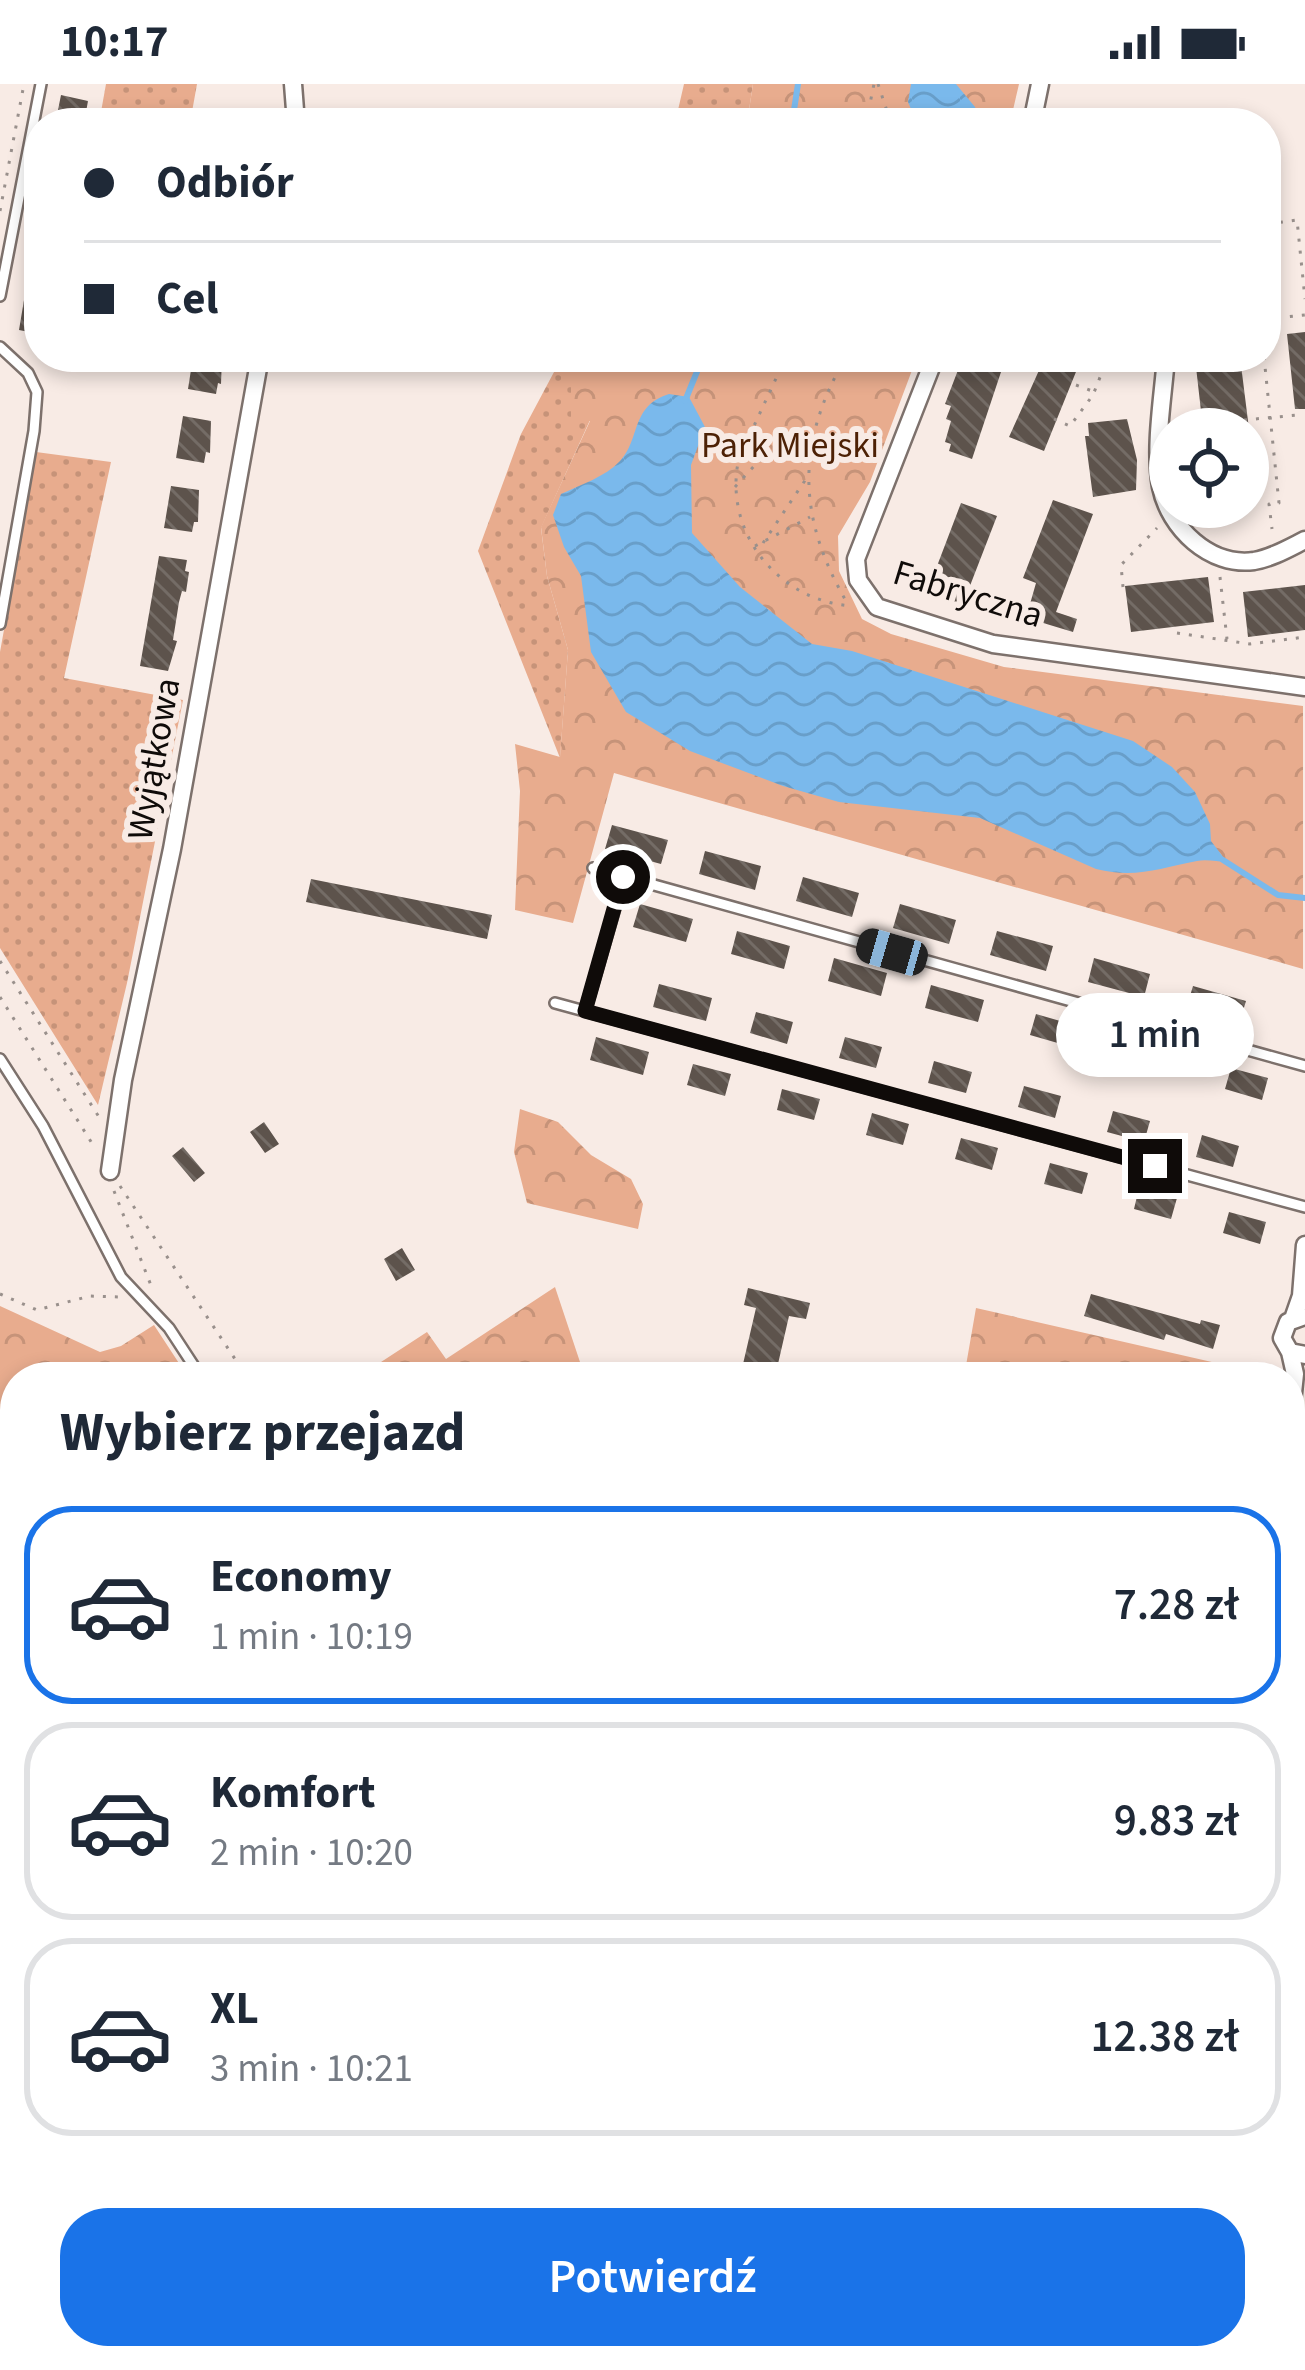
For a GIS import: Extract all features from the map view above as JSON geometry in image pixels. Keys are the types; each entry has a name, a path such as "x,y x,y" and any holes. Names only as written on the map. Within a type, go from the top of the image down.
{"street":[{"name":"Wyjątkowa","path":"110,1172 257,372"},
{"name":"Fabryczna","path":"928,372 856,559 858,580 877,607 1011,648 1305,687"},
{"path":"1165,372 1161,485 1167,508 1180,528 1199,547 1238,561 1268,556 1305,540"},
{"path":"1300,1354 1282,1338 1285,1326 1301,1310 1305,1246"}],"lane":[{"path":"0,296 24,172"},
{"path":"0,347 24,369"},
{"path":"0,624 34,431 38,392 27,372"},
{"path":"592,868 1305,1066"},
{"path":"585,1011 623,877"},
{"path":"555,1003 1305,1207"},
{"path":"0,1059 43,1126 121,1276 169,1328 191,1362"}],"path":[{"path":"0,211 24,84"},
{"path":"1281,222 1297,220 1305,299"},
{"path":"1298,227 1305,226"},
{"path":"779,372 739,458 737,509 752,547 768,569 782,580 853,606 829,569 812,516 808,478 811,437 822,400 838,372"},
{"path":"1054,419 1070,426 1102,372"},
{"path":"1266,372 1280,503 1269,504 1271,529"},
{"path":"1076,385 1094,392"},
{"path":"1270,417 1298,415"},
{"path":"735,487 766,454 783,443 811,437"},
{"path":"763,543 808,478"},
{"path":"752,547 812,516"},
{"path":"1123,587 1121,565 1156,528"},
{"path":"1219,568 1227,640"},
{"path":"1177,633 1250,644 1305,637"},
{"path":"0,962 100,1119 117,1123"},
{"path":"0,997 237,1362"},
{"path":"110,1172 116,1201 156,1295"},
{"path":"0,1294 38,1310 90,1296 116,1295 149,1307"}],"green space":[{"path":"106,84 197,84 193,108 102,108"},
{"path":"684,84 753,84 749,108 678,108"},
{"path":"753,84 1019,84 1013,108 749,108"},
{"path":"554,372 571,372 571,419 590,420 541,528 547,576 568,650 560,758 478,551 521,434"},
{"name":"Park Miejski","path":"571,372 911,372 870,482 838,536 839,571 862,619 891,634 1004,667 1303,706 1303,969 614,773 573,923 515,910 520,791 515,744 560,757 568,650 547,576 541,527 590,421 571,420"},
{"path":"36,452 111,462 64,678 183,700 98,1105 0,948 0,652"},
{"path":"520,1109 558,1122 591,1155 631,1179 643,1204 638,1229 527,1203 514,1152"},
{"path":"555,1287 580,1362 381,1362 427,1332 446,1359"},
{"path":"0,1306 100,1352 121,1346 154,1325 178,1362 0,1362"},
{"path":"976,1308 1212,1362 967,1362"}],"water":[{"path":"911,84 956,84 975,108 911,108"},
{"path":"669,394 689,397 705,427 691,465 692,533 740,587 812,644 852,651 1133,741 1172,767 1195,792 1210,824 1211,841 1227,862 1201,860 1136,873 1096,869 980,818 839,802 783,786 690,751 626,712 591,652 581,576 553,515 561,494 620,461 648,406"}],"building":[{"path":"61,95 88,101 87,108 58,108"},
{"path":"1305,332 1305,409 1295,409 1287,334"},
{"path":"191,372 221,372 216,394 188,389"},
{"path":"957,372 1001,372 972,459 949,451 951,444 945,442 951,421 946,419 951,406 945,404"},
{"path":"1038,372 1076,372 1044,451 1009,437"},
{"path":"1197,372 1242,372 1246,408 1201,408"},
{"path":"183,416 211,421 210,453 206,452 204,463 176,458"},
{"path":"1127,419 1137,460 1136,490 1093,497 1085,436 1089,436 1088,423"},
{"path":"171,486 199,490 198,522 192,532 164,528"},
{"path":"1053,500 1093,514 1056,612 1077,619 1073,632 1030,619 1036,583 1023,578"},
{"path":"961,503 997,516 961,609 926,595"},
{"path":"159,556 187,560 185,571 189,572 168,671 140,666"},
{"path":"1208,577 1214,622 1131,632 1125,586"},
{"path":"1305,585 1305,630 1248,637 1243,592"},
{"path":"612,825 668,840 661,864 605,849"},
{"path":"705,851 761,866 755,890 699,874"},
{"path":"803,877 859,893 852,917 796,901"},
{"path":"311,879 492,915 487,939 306,902"},
{"path":"640,904 693,919 686,942 633,927"},
{"path":"900,904 956,920 949,944 893,928"},
{"path":"737,931 790,946 784,969 731,954"},
{"path":"997,931 1053,946 1046,971 990,955"},
{"path":"834,958 887,973 881,996 828,981"},
{"path":"1094,958 1150,974 1144,997 1088,982"},
{"path":"659,984 712,998 706,1021 653,1007"},
{"path":"931,985 984,1000 978,1022 925,1008"},
{"path":"1193,986 1246,1001 1239,1024 1186,1009"},
{"path":"756,1012 793,1022 787,1044 750,1033"},
{"path":"1036,1014 1074,1025 1068,1046 1030,1035"},
{"path":"596,1037 649,1052 643,1075 590,1060"},
{"path":"845,1037 882,1047 876,1068 839,1058"},
{"path":"1134,1041 1171,1051 1165,1073 1128,1062"},
{"path":"934,1061 972,1072 966,1093 928,1083"},
{"path":"693,1064 731,1074 725,1096 687,1085"},
{"path":"1231,1068 1268,1078 1262,1100 1225,1089"},
{"path":"1024,1086 1061,1096 1055,1118 1018,1107"},
{"path":"782,1089 820,1099 814,1120 777,1110"},
{"path":"1113,1111 1150,1121 1144,1142 1107,1132"},
{"path":"872,1113 909,1124 903,1145 866,1135"},
{"path":"264,1122 279,1144 265,1153 250,1132"},
{"path":"1202,1135 1239,1146 1233,1167 1196,1157"},
{"path":"961,1138 998,1148 992,1170 955,1159"},
{"path":"183,1147 205,1173 194,1182 172,1156"},
{"path":"1050,1163 1088,1173 1082,1194 1044,1184"},
{"path":"1139,1188 1177,1198 1171,1219 1134,1209"},
{"path":"1229,1212 1266,1222 1260,1244 1223,1233"},
{"path":"402,1248 415,1270 396,1281 384,1259"},
{"path":"748,1288 810,1303 806,1319 789,1316 778,1362 743,1362 756,1308 744,1305"},
{"path":"1091,1294 1200,1324 1201,1320 1220,1325 1213,1349 1084,1316"}],"waterway":[{"path":"794,108 798,84"},
{"path":"685,401 697,372"},
{"path":"1223,860 1278,895 1305,898"}],"route":[{"path":"623,877 585,1011 1155,1166"}]}
